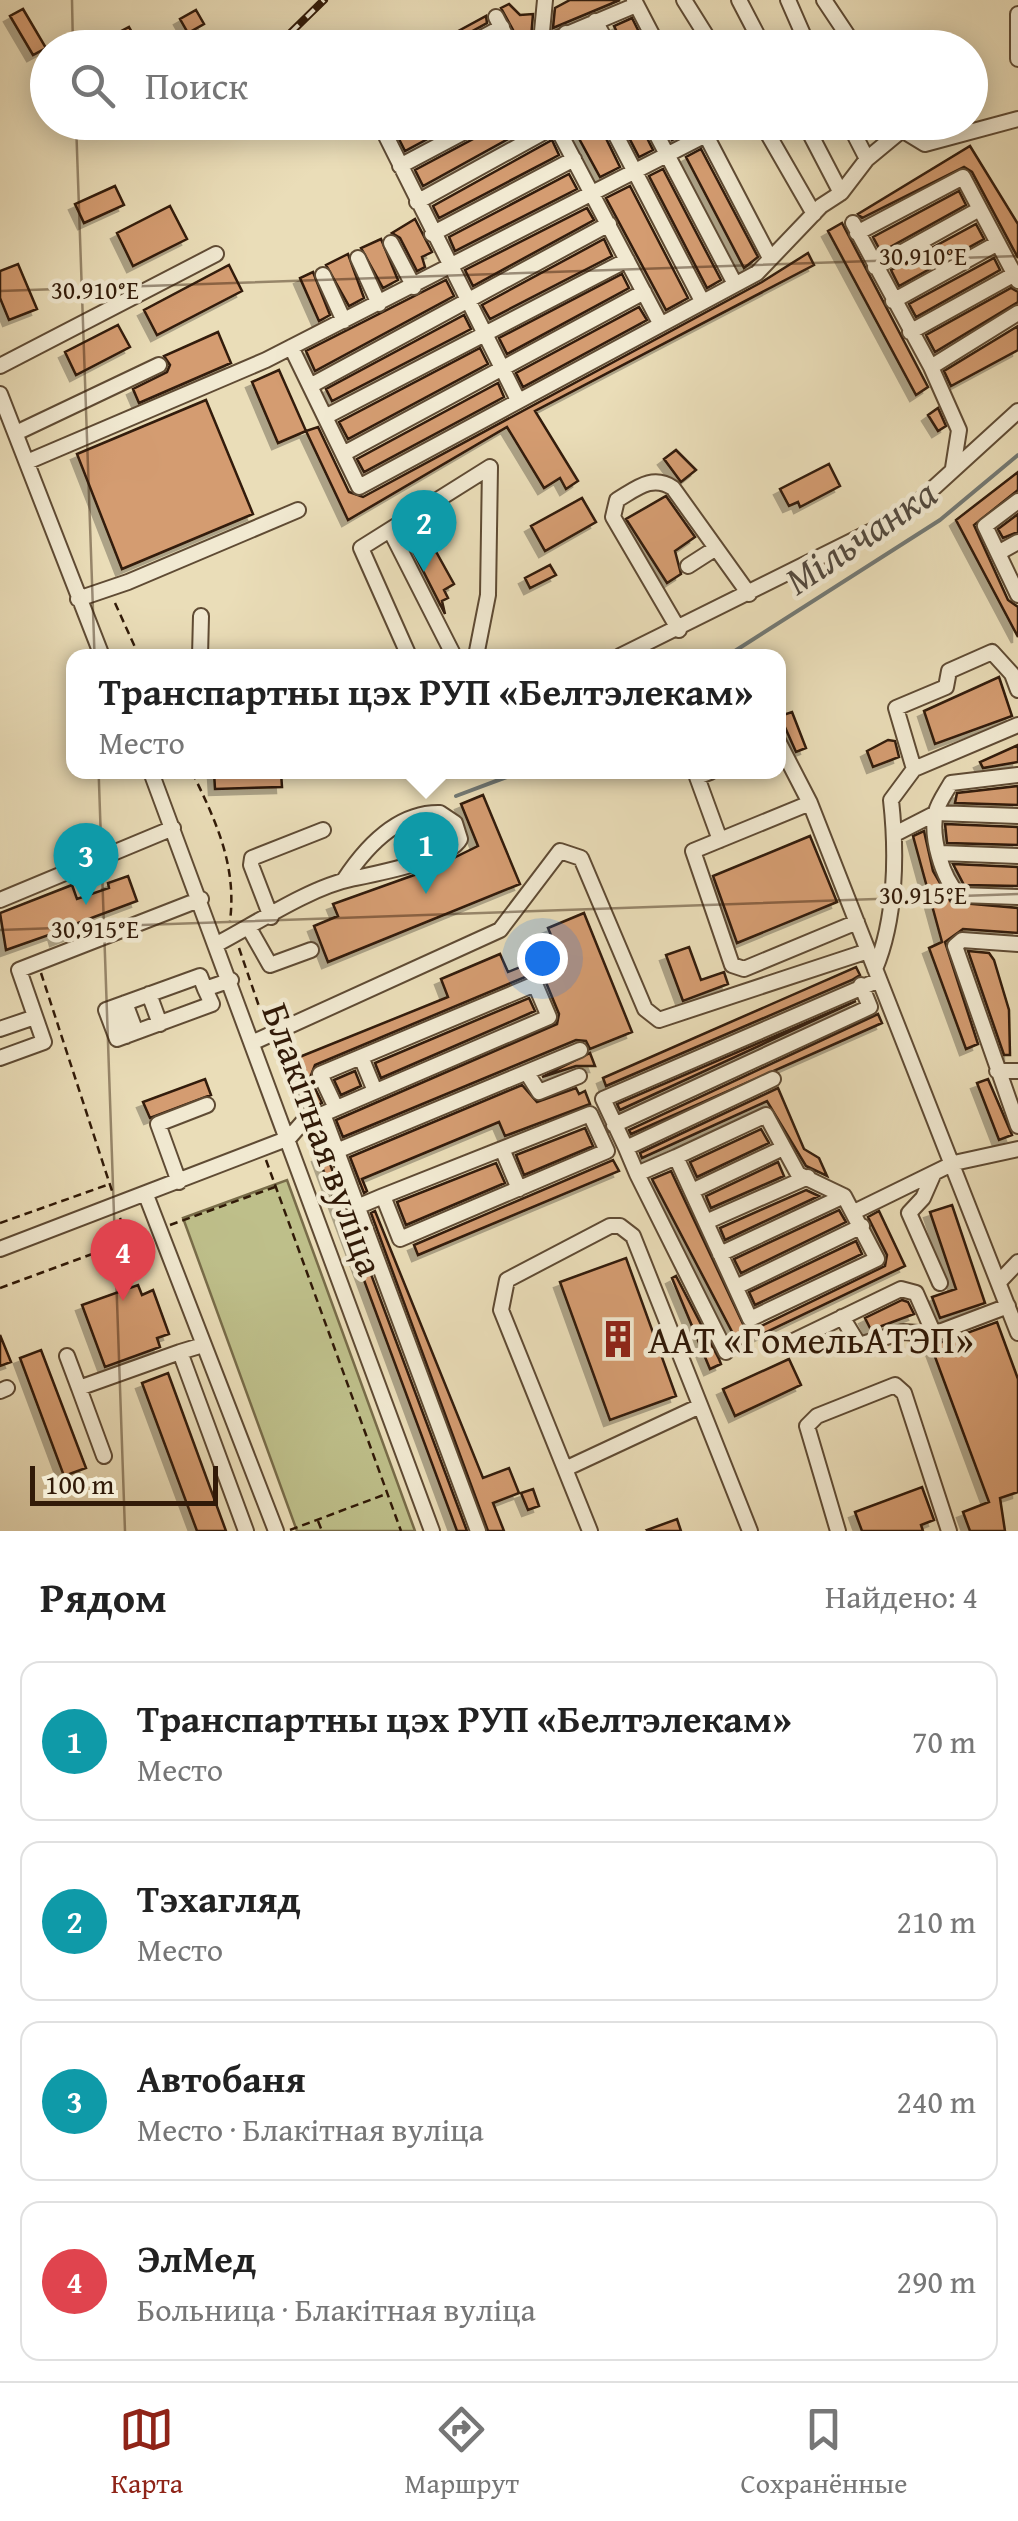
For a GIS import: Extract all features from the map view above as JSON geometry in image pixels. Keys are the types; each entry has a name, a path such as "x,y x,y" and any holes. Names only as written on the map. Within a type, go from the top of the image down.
{"street":[{"path":"540,30 545,0"},
{"path":"684,0 703,30"},
{"path":"739,0 755,30"},
{"path":"788,0 801,30"},
{"path":"824,0 844,30"},
{"path":"571,30 635,3 649,30"},
{"path":"1018,16 1018,60"},
{"path":"596,21 601,30"},
{"path":"988,127 1018,119"},
{"path":"388,140 518,400"},
{"path":"400,166 449,140"},
{"path":"417,202 527,140"},
{"path":"564,140 660,323"},
{"path":"618,140 702,301"},
{"path":"660,140 736,284"},
{"path":"28,462 292,347 668,156 689,140"},
{"path":"709,140 770,258"},
{"path":"771,140 814,214"},
{"path":"813,140 841,193"},
{"path":"857,140 867,159"},
{"path":"292,347 359,487 763,268 814,214 841,193 886,140"},
{"path":"432,234 574,158"},
{"path":"910,332 1016,277 962,178 855,228 893,301 910,332 931,367 958,430 954,468"},
{"path":"875,266 978,210"},
{"path":"310,386 609,224"},
{"path":"893,301 998,242"},
{"path":"392,243 414,287"},
{"path":"0,366 216,254"},
{"path":"358,258 379,304"},
{"path":"325,418 628,260"},
{"path":"323,275 344,321"},
{"path":"343,454 500,366 644,292"},
{"path":"931,367 1018,314"},
{"path":"16,433 159,365"},
{"path":"0,394 4,417 16,433 28,462 99,649"},
{"path":"636,649 904,514 1018,411"},
{"path":"406,649 361,548 490,466 488,595 477,649"},
{"path":"678,630 616,526 613,507 645,483 666,483 749,594"},
{"path":"1016,587 985,526 1018,501"},
{"path":"78,599 298,510"},
{"path":"390,530 450,649"},
{"path":"998,553 1018,542"},
{"path":"688,566 716,548"},
{"path":"200,649 201,616"},
{"path":"914,770 896,708 946,686 949,671 992,652 1012,674 1018,690"},
{"path":"726,1352 603,1100 861,985 877,974 886,942 895,834 891,800 914,770 1018,725"},
{"path":"786,756 810,803 1018,1333"},
{"path":"1018,775 951,784 936,812 940,853 949,885 959,895 1018,897"},
{"name":"Блакітная вуліца","path":"154,779 201,898 432,1531"},
{"path":"697,779 720,840"},
{"path":"810,803 692,851 732,965 744,969 857,922"},
{"path":"217,944 344,880 390,872 453,849 460,839 455,823 440,812 418,816 370,843 344,880"},
{"path":"895,834 936,812 1018,816"},
{"path":"0,900 173,828"},
{"path":"271,916 250,865 252,858 323,830"},
{"path":"254,1042 500,930 560,851 581,858 645,1009 659,1020 868,951"},
{"path":"940,853 1018,856"},
{"path":"0,1058 44,1042 19,970 201,898"},
{"path":"249,928 270,964 311,950"},
{"path":"1018,944 962,940 955,946 1018,1126"},
{"path":"200,976 206,989 212,1004 131,1034 120,1005 200,976"},
{"path":"206,989 230,980"},
{"path":"0,1249 262,1149 288,1138 302,1122 329,1111 549,1018 535,984 320,1074 329,1111 339,1150 357,1207 478,1531"},
{"path":"614,1125 870,1007 861,985"},
{"path":"149,994 160,1023"},
{"path":"0,1029 35,1017"},
{"path":"339,1150 580,1050"},
{"path":"361,1057 376,1091"},
{"path":"997,1071 1018,1071"},
{"path":"527,1072 539,1092 579,1076"},
{"path":"626,1148 773,1079"},
{"path":"180,1182 158,1124 206,1105"},
{"path":"357,1207 382,1196 502,1148 590,1114 606,1151 400,1239 382,1196"},
{"path":"636,1174 766,1115 798,1174 844,1196 877,1259 750,1319 676,1156"},
{"path":"502,1148 519,1188"},
{"path":"692,1191 783,1148"},
{"path":"854,1212 954,1163 1018,1148"},
{"path":"934,1173 924,1198 909,1213 940,1283"},
{"path":"706,1222 808,1176"},
{"path":"146,1195 276,1531"},
{"path":"720,1254 844,1196"},
{"path":"590,1531 501,1310 502,1288 506,1280 610,1226 626,1228 633,1236 750,1531"},
{"path":"736,1288 862,1226"},
{"path":"998,1282 1018,1262"},
{"path":"785,1345 906,1288 916,1293 934,1334"},
{"path":"842,1317 859,1345 902,1332 934,1334 1008,1306"},
{"path":"79,1388 203,1345"},
{"path":"180,1352 246,1531"},
{"path":"67,1356 104,1456"},
{"path":"838,1531 807,1426 816,1416 895,1385 904,1394 949,1531"},
{"path":"564,1469 700,1406"}],"path":[{"path":"108,588 136,649"},
{"path":"37,962 76,1068 114,1196"},
{"path":"262,1149 401,1531"},
{"path":"0,1223 110,1184"},
{"path":"0,1288 276,1187"},
{"path":"120,1217 128,1241"},
{"path":"287,1531 387,1493"},
{"path":"318,1519 322,1531"}],"green space":[{"path":"287,1180 415,1531 297,1531 183,1218"}],"building":[{"path":"570,0 620,0 553,28 555,8"},
{"path":"509,4 520,15 533,14 532,30 513,30 501,8"},
{"path":"23,9 35,30 30,30 30,50 10,16"},
{"path":"196,10 204,24 186,30 180,19"},
{"path":"486,16 487,23 474,30 460,30"},
{"path":"632,18 638,30 616,30 614,26"},
{"path":"400,140 425,140 405,151"},
{"path":"471,140 506,140 423,186 415,170"},
{"path":"552,140 559,155 439,218 433,206"},
{"path":"580,140 607,140 620,167 600,177"},
{"path":"630,140 648,140 653,150 639,157"},
{"path":"970,146 1018,224 1018,258 972,172 964,167 862,218 858,214"},
{"path":"701,149 758,257 744,268 686,157"},
{"path":"663,169 721,280 707,288 649,176"},
{"path":"569,174 577,189 455,251 449,237"},
{"path":"115,186 124,205 84,223 75,204"},
{"path":"630,186 688,298 666,310 606,198"},
{"path":"959,191 966,205 881,252 873,237"},
{"path":"170,206 187,239 133,266 117,233"},
{"path":"587,208 594,220 473,286 465,270"},
{"path":"415,219 432,252 422,257 425,267 417,271 400,238 392,233"},
{"path":"842,223 928,387 916,395 828,231"},
{"path":"976,224 984,239 899,286 891,270"},
{"path":"381,239 398,280 383,288 361,248"},
{"path":"604,239 612,256 490,319 482,305"},
{"path":"808,253 814,265 535,411 578,481 566,489 560,478 544,488 507,427 348,520 306,431 318,427 349,492 363,497 762,282"},
{"path":"348,254 364,298 349,306 326,265"},
{"path":"994,258 1000,270 916,317 909,304"},
{"path":"18,264 37,309 9,320 0,298 0,271"},
{"path":"229,265 242,291 157,335 144,310"},
{"path":"313,272 330,315 319,321 300,278"},
{"path":"622,274 629,288 507,354 499,338"},
{"path":"446,280 454,296 315,371 306,351"},
{"path":"1011,288 1018,292 1018,302 935,352 926,335"},
{"path":"639,307 647,320 523,387 516,373"},
{"path":"464,315 471,329 332,401 326,389"},
{"path":"118,325 130,347 76,375 65,352"},
{"path":"1018,326 1018,350 951,386 944,371"},
{"path":"218,332 231,363 139,403 133,389 167,372 170,365 164,356"},
{"path":"480,348 488,364 348,439 339,422"},
{"path":"279,370 306,431 278,443 252,382"},
{"path":"498,383 504,397 364,472 357,459"},
{"path":"206,400 253,514 122,569 77,454"},
{"path":"938,408 946,426 938,431 928,415"},
{"path":"676,450 696,470 681,482 664,459"},
{"path":"829,464 840,486 800,507 798,502 789,506 780,489"},
{"path":"1018,472 1018,490 974,525 1008,600 1018,607 1018,637 956,520"},
{"path":"666,496 695,537 675,551 681,574 667,583 626,519"},
{"path":"582,498 596,522 545,551 531,526"},
{"path":"1018,514 1018,532 1003,538 998,529"},
{"path":"429,539 454,584 444,590 448,598 442,601 445,614 412,549"},
{"path":"550,565 556,575 530,588 525,578"},
{"path":"999,677 1012,716 935,744 924,711"},
{"path":"792,712 806,748 796,752 786,730 786,714"},
{"path":"888,740 895,741 899,757 873,767 867,751"},
{"path":"1018,745 1018,762 983,768 980,762"},
{"path":"214,779 281,779 282,787 215,789"},
{"path":"1018,786 1018,805 955,803 957,793"},
{"path":"483,795 520,884 328,962 314,926 338,916 333,904 431,869 478,846 461,804"},
{"path":"945,824 1018,827 1018,845 947,843"},
{"path":"924,831 933,871 951,902 1018,908 1018,933 963,929 945,942 978,1044 966,1049 929,948 942,942 913,836"},
{"path":"810,836 837,902 737,943 713,876"},
{"path":"953,864 1018,867 1018,886 964,885"},
{"path":"128,876 137,901 67,927 69,935 56,940 54,933 6,950 0,913 72,885 77,899 109,888 108,883"},
{"path":"584,913 632,1032 590,1049 586,1041 576,1040 343,1137 336,1120 557,1024 559,1014 545,980 532,974 315,1065 310,1078 322,1103 311,1108 292,1060 448,997 441,979 500,954 508,972 558,952 548,928"},
{"path":"689,947 701,980 724,972 728,984 683,1001 666,955"},
{"path":"968,951 989,953 994,960 1009,1010 1010,1055 1004,1055"},
{"path":"856,967 860,975 852,980 606,1086 603,1078"},
{"path":"529,998 535,1011 381,1078 375,1063"},
{"path":"856,1001 620,1110 617,1104"},
{"path":"878,1014 882,1023 631,1134 629,1130"},
{"path":"590,1053 595,1066 576,1066 542,1077"},
{"path":"355,1071 361,1086 341,1095 334,1080"},
{"path":"205,1079 211,1095 150,1118 143,1102"},
{"path":"988,1079 1012,1135 999,1140 977,1083"},
{"path":"522,1085 537,1102 576,1088 579,1094 585,1091 590,1104 505,1136 499,1122 362,1179 367,1191 364,1193 350,1157"},
{"path":"778,1088 804,1149 819,1158 827,1176 806,1166 767,1101 642,1158 640,1153"},
{"path":"585,1128 593,1146 524,1175 516,1155"},
{"path":"761,1129 769,1143 697,1177 690,1162"},
{"path":"326,1153 467,1531 457,1531 318,1156"},
{"path":"613,1160 619,1171 418,1255 414,1245"},
{"path":"778,1162 784,1176 711,1208 706,1196"},
{"path":"496,1163 505,1183 406,1225 397,1202"},
{"path":"671,1171 745,1328 755,1329 885,1266 887,1255 868,1217 879,1211 905,1266 739,1345 652,1179"},
{"path":"806,1190 819,1196 725,1240 720,1228"},
{"path":"952,1205 985,1303 940,1318 932,1297 956,1289 930,1212"},
{"path":"839,1210 846,1222 741,1273 734,1259"},
{"path":"375,1211 483,1478 509,1468 519,1493 493,1503 504,1531 488,1531 371,1213"},
{"path":"856,1241 862,1254 755,1305 749,1292"},
{"name":"ААТ «ГомельАТЭП»","path":"626,1258 676,1396 610,1420 560,1282"},
{"path":"676,1276 721,1364 710,1369 672,1278"},
{"path":"138,1285 142,1295 153,1290 169,1334 157,1338 160,1347 105,1367 82,1305"},
{"path":"902,1300 908,1302 914,1314 871,1330 865,1318"},
{"path":"997,1322 1018,1379 1018,1492 1000,1498 1005,1531 970,1531 963,1512 989,1502 931,1346"},
{"path":"0,1335 11,1362 0,1366"},
{"path":"41,1350 86,1468 64,1476 20,1358"},
{"path":"789,1359 801,1385 735,1416 723,1389"},
{"path":"168,1373 226,1531 197,1531 142,1383"},
{"path":"922,1487 934,1520 921,1525 923,1531 862,1531 855,1512"},
{"path":"533,1489 539,1506 528,1510 521,1493"},
{"path":"677,1519 681,1531 647,1530"}],"waterway":[{"name":"Мільчанка","path":"738,649 940,520 1018,455"},
{"name":"Мільчанка","path":"456,796 501,779"}],"railway":[{"path":"293,30 324,0"}],"place":[{"name":"Тэхагляд","path":"424,572"},
{"name":"Транспартны цэх РУП «Белтэлекам»","path":"426,894"},
{"name":"Автобаня","path":"86,905"},
{"name":"ЭлМед","path":"123,1301"},
{"name":"ААТ «ГомельАТЭП»","path":"618,1339"}]}
